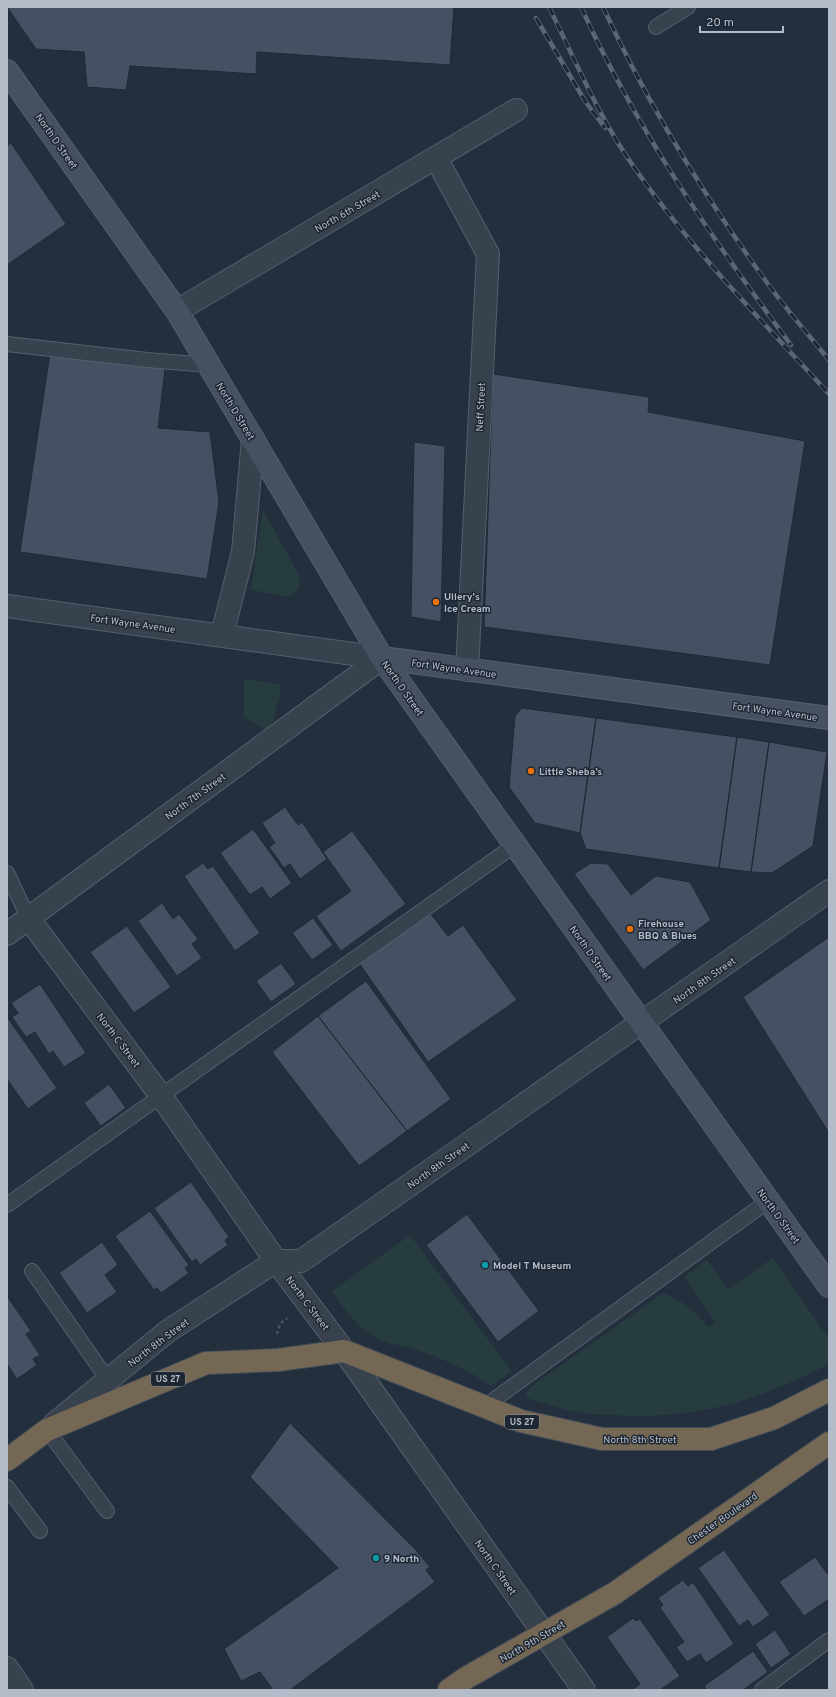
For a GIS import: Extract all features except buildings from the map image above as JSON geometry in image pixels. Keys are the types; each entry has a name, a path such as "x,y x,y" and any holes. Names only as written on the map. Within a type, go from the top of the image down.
{"highway":[{"name":"North 8th Street","path":"7,1460 47,1430 206,1363 278,1360 344,1351 521,1422 602,1439 711,1439 774,1418 829,1390"},
{"name":"Chester Boulevard","path":"615,1593 829,1443"},
{"name":"North 9th Street","path":"449,1690 466,1678 615,1593"}],"street":[{"name":"North D Street","path":"7,71 177,311 382,658 641,1024 829,1286"},
{"name":"North 6th Street","path":"177,311 516,110"},
{"name":"Neff Street","path":"436,158 488,254 467,670"},
{"path":"222,636 243,552 253,439"},
{"name":"Fort Wayne Avenue","path":"7,606 467,670 829,718"},
{"name":"North 7th Street","path":"7,934 382,658"},
{"name":"North 8th Street","path":"47,1430 168,1331 276,1261 301,1261 829,891"},
{"name":"North C Street","path":"29,919 161,1096 276,1261 344,1351 584,1690"},
{"path":"7,1668 22,1690"}],"lane":[{"path":"656,27 688,7"},
{"path":"7,344 147,360 209,365"},
{"path":"7,1205 515,845"},
{"path":"7,873 29,919"},
{"path":"484,1407 768,1202"},
{"path":"32,1271 108,1380"},
{"path":"47,1430 107,1511"},
{"path":"7,1487 40,1531"},
{"path":"762,1690 829,1640"}],"path":[{"path":"277,1334 280,1324 289,1316"}],"green space":[{"path":"263,510 298,573 300,586 290,597 251,590"},
{"path":"244,679 280,684 281,691 270,732 244,717"},
{"path":"410,1235 512,1371 491,1386 464,1369 444,1360 413,1349 386,1342 375,1337 353,1320 332,1291"},
{"path":"773,1258 829,1339 829,1361 823,1367 797,1380 747,1399 696,1412 669,1415 642,1416 586,1414 527,1398 526,1393 529,1388 663,1293 677,1299 688,1307 708,1327 716,1323 684,1277 707,1260 728,1289"}],"railway":[{"path":"549,7 600,111 623,151 636,170 680,229 704,257 829,394"},
{"path":"581,7 626,96 677,182 704,223 791,345"},
{"path":"603,7 657,113 698,181 765,280 829,360"},
{"path":"536,18 585,101 605,128"}],"place":[{"name":"Ullery's Ice Cream","path":"436,602"},
{"name":"Little Sheba’s","path":"531,771"},
{"name":"Firehouse BBQ & Blues","path":"630,929"},
{"name":"Model T Museum","path":"485,1265"},
{"name":"9 North","path":"376,1558"}]}
